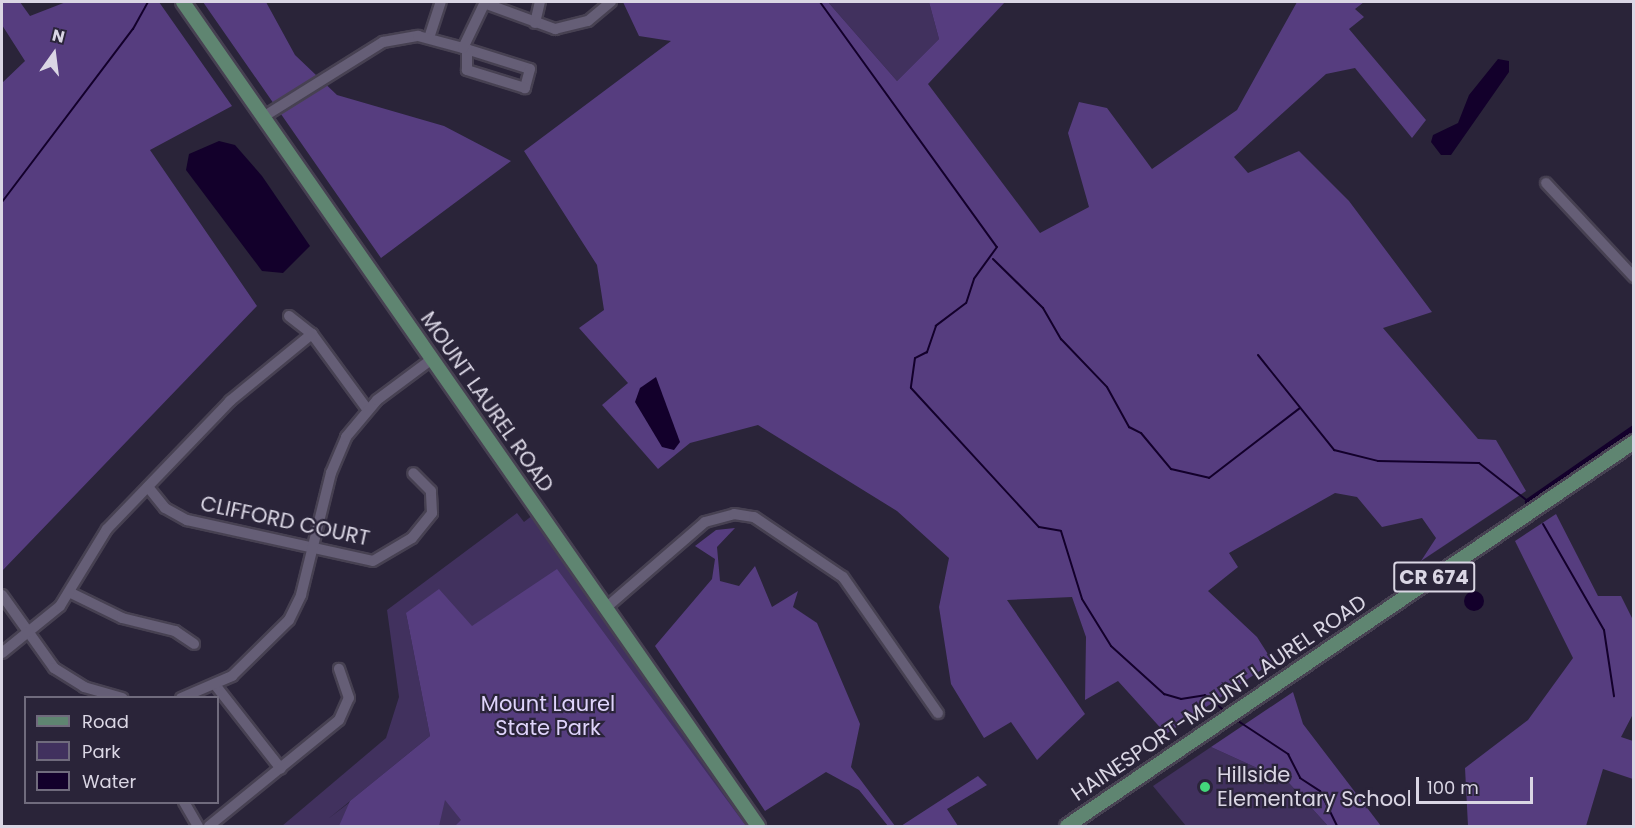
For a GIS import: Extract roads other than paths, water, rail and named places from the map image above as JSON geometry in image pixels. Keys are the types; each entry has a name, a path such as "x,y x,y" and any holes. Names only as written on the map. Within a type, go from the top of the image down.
{"main road":[{"name":"MOUNT LAUREL ROAD","path":"183,2 608,606 758,826"},
{"name":"HAINESPORT-MOUNT LAUREL ROAD","path":"1067,826 1634,442"}],"street":[{"path":"429,38 441,2"},
{"path":"263,117 377,44 406,36 429,38 465,49 530,69 525,88 467,70 465,49 484,2 535,23 571,28 607,10 611,2"},
{"path":"535,23 540,2"},
{"path":"1546,183 1634,277"},
{"path":"289,316 312,334 367,410"},
{"path":"2,653 28,634 72,593 102,537 148,487 254,378 312,334"},
{"path":"186,696 216,686 289,620 312,550 335,460 367,410 432,359"},
{"name":"CLIFFORD COURT","path":"148,487 181,518 312,550 373,561 402,546 426,524 433,507 431,491 413,473"},
{"path":"608,606 705,522 734,514 754,517 843,577 938,713"},
{"path":"72,593 122,618 175,631 194,644"},
{"path":"2,595 54,668 73,682 116,696"},
{"path":"209,826 344,714 349,698 339,669"},
{"path":"216,686 280,769"},
{"path":"185,804 198,826"}],"water":[{"path":"1498,59 1509,61 1509,72 1451,155 1441,155 1431,142 1433,135 1458,123 1469,95"},
{"path":"219,141 235,145 262,176 310,246 283,273 262,271 186,170 189,154"},
{"path":"656,377 680,442 674,450 662,447 635,402 640,388"},
{"path":"1474,591 1481,594 1484,601 1481,608 1474,611 1467,608 1464,601 1467,594"}],"waterway":[{"path":"2,202 133,29 148,2"},
{"path":"820,2 997,247 974,279 966,303 936,326 927,352 915,358 911,388 1039,527 1061,531 1082,599 1111,646 1164,694 1181,699 1205,695 1226,712"},
{"path":"993,259 1043,308 1061,339 1107,387 1129,427 1141,433 1171,469 1209,478 1300,408"},
{"path":"1258,355 1334,450 1378,461 1479,463 1529,502"},
{"path":"1529,502 1634,429"},
{"path":"1543,524 1604,630 1614,696"},
{"path":"1235,719 1288,754 1300,778 1320,791 1337,826"}],"place":[{"name":"Hillside Elementary School","path":"1205,787"}],"park label":[{"name":"Mount Laurel State Park","path":"548,716"}]}
